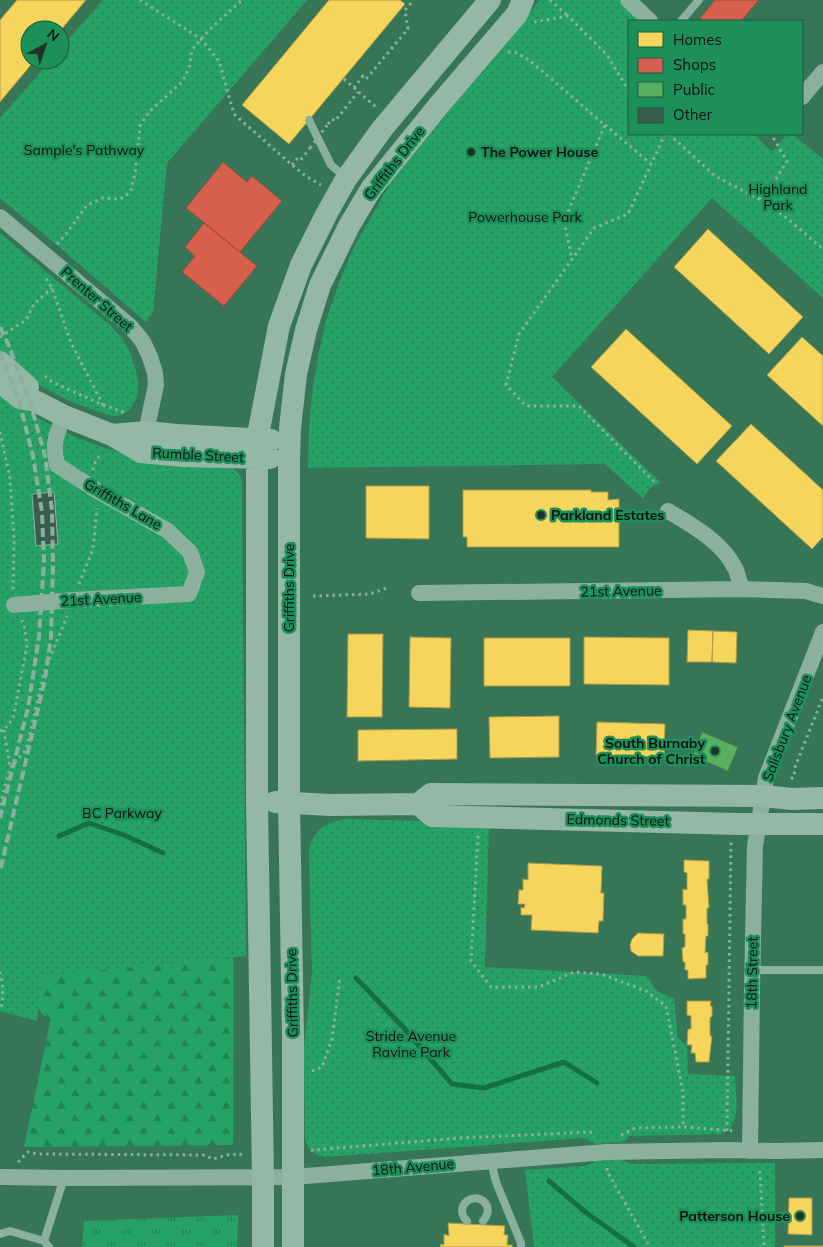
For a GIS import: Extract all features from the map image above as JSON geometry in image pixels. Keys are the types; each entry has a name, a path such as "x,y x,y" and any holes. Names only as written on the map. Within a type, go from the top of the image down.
{"main road":[{"name":"Griffiths Drive","path":"293,1247 294,1036 289,802 289,450 296,374 306,330 320,285 349,226 371,189 440,104 503,42 523,0"},
{"name":"Griffiths Drive","path":"263,1247 257,802 257,449 279,326 301,265 346,179 478,4"},
{"path":"478,4 503,42"},
{"name":"Rumble Street","path":"0,362 28,387 35,401"},
{"name":"Rumble Street","path":"0,382 20,398 35,401 64,416 112,435 141,452 183,456 257,449 289,450"},
{"name":"Rumble Street","path":"112,435 146,432 257,449"},
{"name":"Edmonds Street","path":"257,802 330,805 418,804 431,794 823,798"},
{"name":"Edmonds Street","path":"418,804 432,816 823,824"}],"street":[{"path":"628,0 649,20"},
{"path":"803,96 823,72"},
{"name":"Prenter Street","path":"0,216 131,327 143,342 155,373 156,385 146,432"},
{"name":"Griffiths Lane","path":"64,416 56,436 54,451 57,465 96,490 168,531 190,552 197,572 189,594"},
{"path":"668,511 696,527 722,550 735,569 742,589"},
{"name":"21st Avenue","path":"419,593 742,589 806,591 823,596"},
{"name":"21st Avenue","path":"14,605 189,594"},
{"name":"Salisbury Avenue","path":"763,796 766,778 823,632"},
{"name":"18th Street","path":"750,1151 755,846 763,796"},
{"name":"18th Avenue","path":"2,1177 293,1177 607,1152 823,1150"}],"lane":[{"path":"682,20 700,0"},
{"path":"309,120 331,165 346,179"},
{"path":"753,970 823,970"},
{"path":"491,1161 496,1182 521,1247"},
{"path":"0,1234 10,1231 46,1244 64,1178"},
{"path":"467,1221 462,1210 468,1200 472,1198 480,1199 486,1205 488,1213 483,1221"},
{"path":"486,1205 504,1201"}],"path":[{"path":"140,0 201,39 219,61 234,114 292,165 324,187"},
{"path":"57,245 87,205 102,198 120,199 131,190 135,173 140,126 149,112 182,82 189,68 192,50 242,0"},
{"path":"354,88 363,76 366,79 408,29 405,10 414,0"},
{"path":"550,0 607,55 628,89"},
{"path":"529,23 568,16"},
{"path":"503,42 529,60 651,164"},
{"path":"344,78 378,109"},
{"path":"292,165 297,159 300,161 332,119 335,121 358,92"},
{"path":"572,260 564,220 605,126"},
{"path":"654,482 579,406 526,406 506,385 519,334 594,228 628,214 666,135"},
{"path":"668,135 715,176 759,199 788,219 823,249"},
{"path":"759,199 776,179 787,161 771,135"},
{"path":"44,273 52,288 71,343 103,405"},
{"path":"0,337 26,320 34,304 52,288"},
{"path":"38,372 52,382 103,405 126,412"},
{"path":"0,432 10,478 14,538 12,580 14,605 24,625 27,646 13,719 2,731 10,768"},
{"path":"0,806 10,768 26,750 44,673 93,549 97,509 96,490"},
{"path":"313,596 370,594 390,587"},
{"path":"791,778 794,777 795,767 823,697"},
{"path":"478,834 471,961 491,987 539,987 574,972 601,974 646,991 666,1006 683,1092 683,1127"},
{"path":"614,1136 621,1135 635,1128 683,1127 727,1131 731,842"},
{"path":"0,972 2,978 2,1004 0,1010"},
{"path":"309,1072 322,1067 332,1039 340,976"},
{"path":"311,1151 459,1138 590,1132 596,1137 601,1137"},
{"path":"28,1152 38,1154 204,1155 213,1158 227,1154 241,1155"},
{"path":"607,1166 607,1171 650,1247"},
{"path":"760,1171 764,1247"}],"green space":[{"name":"Sample's Pathway","path":"103,0 307,0 167,163 153,312 146,322 0,198 0,118 42,70 70,70 70,38"},
{"name":"Powerhouse Park","path":"540,0 620,0 641,20 628,20 628,135 755,135 773,151 786,135 793,135 823,159 823,298 712,198 552,377 660,482 650,488 643,498 605,464 308,468 312,393 326,320 354,247 391,182"},
{"path":"0,233 111,326 126,344 134,362 138,383 135,402 127,412 118,416 110,415 61,397 33,380 0,353"},
{"name":"BC Parkway","path":"0,390 44,421 92,444 134,456 232,468 239,474 242,481 246,956 41,976 37,1021 0,1011"},
{"path":"234,622 233,1145 24,1147 50,1023 20,987"},
{"name":"Stride Avenue Ravine Park","path":"347,819 489,823 485,967 646,976 657,991 674,999 678,1038 687,1046 688,1074 735,1076 737,1101 735,1118 728,1131 721,1134 630,1136 623,1142 595,1144 584,1138 325,1157 312,1151 307,1145 305,1138 304,1048 312,973 309,853 313,838 321,829 332,822"},
{"path":"622,1160 631,1164 775,1163 775,1247 534,1247 525,1170 586,1166 594,1161"},
{"path":"238,1215 237,1247 82,1247 84,1221"}],"building: Homes":[{"path":"17,0 86,0 69,20 20,20 20,70 27,70 0,102 0,20"},
{"path":"329,0 400,0 405,4 289,144 242,105"},
{"path":"708,229 803,317 769,354 674,267"},
{"path":"626,329 732,426 697,464 591,367"},
{"path":"802,337 823,356 823,426 767,375"},
{"path":"751,424 823,490 823,537 812,549 716,461"},
{"path":"366,486 429,486 429,539 366,538"},
{"name":"Parkland Estates","path":"463,490 591,490 591,492 608,492 608,500 619,499 619,547 467,547 467,537 463,537"},
{"path":"688,630 713,631 712,662 687,662"},
{"path":"713,631 737,632 736,663 712,662"},
{"path":"348,634 383,634 382,717 347,717"},
{"path":"410,637 451,638 450,708 409,707"},
{"path":"584,637 669,638 669,685 584,684"},
{"path":"484,638 570,638 570,686 484,686"},
{"path":"559,716 559,757 490,758 489,717"},
{"path":"597,722 665,724 664,757 596,755"},
{"path":"457,729 457,759 358,761 358,730"},
{"path":"684,860 709,861 709,879 707,879 708,936 706,936 705,953 708,952 708,965 706,965 706,978 688,979 688,970 685,970 685,962 683,962 682,948 685,947 685,934 683,934 683,919 686,919 686,905 683,905 683,889 687,890 687,873 684,872"},
{"path":"528,863 602,866 601,893 604,893 603,921 599,921 598,933 531,930 532,915 521,915 521,907 524,908 525,904 518,904 519,890 523,890 523,879 528,880"},
{"path":"638,933 664,934 663,956 638,956 631,951 632,939"},
{"path":"687,1001 711,1001 710,1036 712,1036 709,1062 696,1062 695,1053 691,1053 692,1045 687,1045 688,1029 691,1029 691,1016 687,1015"},
{"name":"Patterson House","path":"789,1198 812,1198 812,1235 788,1234"},
{"path":"448,1223 505,1226 504,1235 508,1235 507,1245 512,1245 512,1247 441,1247 440,1244 444,1245 444,1234 449,1236"},
{"path":"823,1246 823,1247 784,1247"}],"building: Shops":[{"path":"715,0 759,0 742,20 703,20 700,18"},
{"path":"223,162 247,182 252,176 282,201 240,252 186,208"},
{"path":"204,223 257,266 224,306 182,272 195,256 185,247"}],"building: Public":[{"name":"South Burnaby Church of Christ","path":"702,732 738,747 728,771 693,756"}],"building: Other":[{"path":"54,492 58,544 36,546 32,494"}],"waterway":[{"path":"59,836 89,823 124,835 163,853"},
{"path":"356,978 403,1027 452,1084 484,1088 564,1062 597,1083"},
{"path":"549,1181 584,1211 634,1247"}],"railway":[{"path":"0,327 30,402 45,456 52,510 53,565 51,637 45,679 0,871"},
{"path":"0,352 19,401 33,456 42,512 44,562 39,637 28,708 0,818"}],"place":[{"name":"The Power House","path":"471,152"},
{"name":"Parkland Estates","path":"541,515"},
{"name":"South Burnaby Church of Christ","path":"715,751"},
{"name":"Patterson House","path":"800,1216"}],"park label":[{"name":"Highland Park","path":"778,197"}]}
